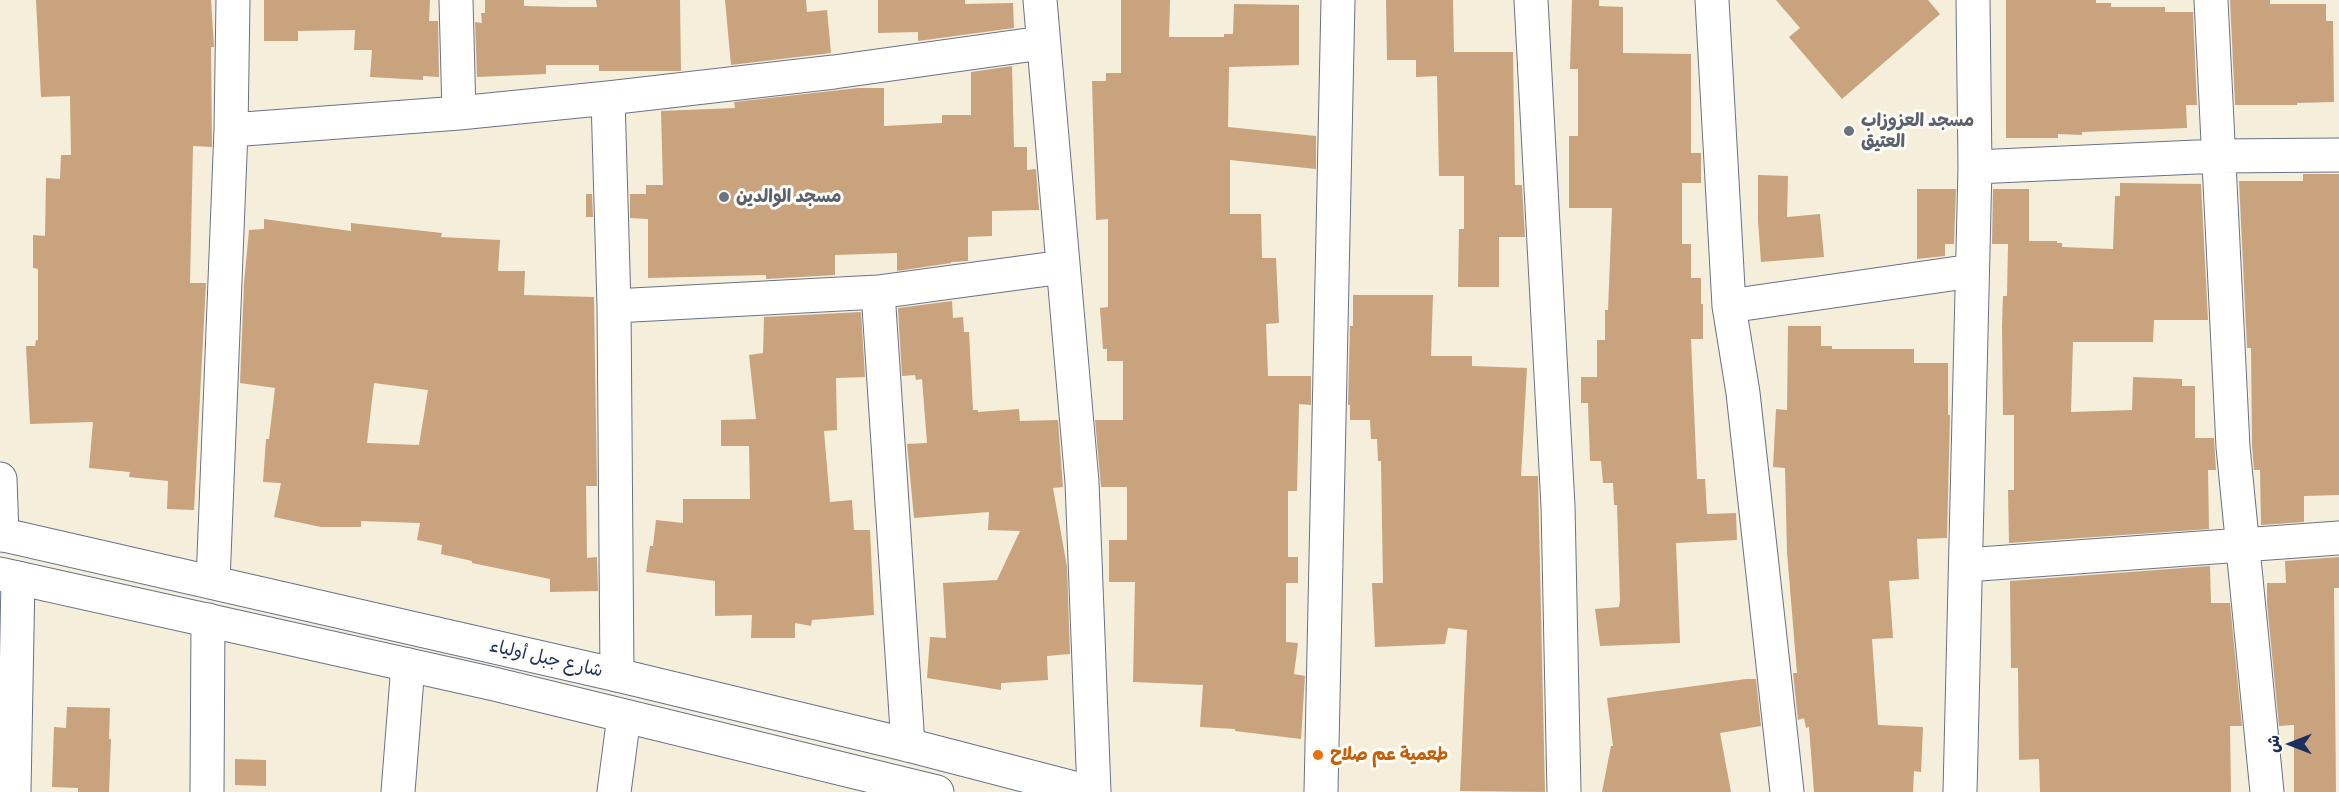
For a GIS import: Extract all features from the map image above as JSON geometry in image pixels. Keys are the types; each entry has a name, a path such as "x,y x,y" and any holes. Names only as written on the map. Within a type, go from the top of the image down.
{"street":[{"path":"213,582 231,130 233,0"},
{"path":"456,0 459,113"},
{"path":"1040,0 1082,482 1094,792"},
{"path":"1321,792 1338,0"},
{"path":"1531,0 1557,506 1564,792"},
{"path":"1712,0 1729,306 1743,393 1787,792"},
{"path":"1960,792 1975,167 1973,0"},
{"path":"2211,0 2233,447 2267,792"},
{"path":"231,130 459,113 608,98 834,72 1042,43"},
{"path":"608,98 615,306 617,675"},
{"path":"1975,167 2219,156 2339,155"},
{"path":"615,306 878,292 1063,267"},
{"path":"1729,306 1972,271"},
{"path":"878,292 908,745"},
{"path":"0,478 1,535"},
{"name":"شارع جبل أولياء","path":"1,535 617,675 908,745 1089,792"},
{"path":"1966,565 2339,538"},
{"path":"9,576 14,792"},
{"name":"شارع جبل أولياء","path":"9,576 408,664 937,792"},
{"path":"207,792 208,620"},
{"path":"398,792 408,664"},
{"path":"614,792 624,716"}],"building":[{"path":"36,0 211,0 214,47 211,47 212,147 193,146 190,283 206,283 194,510 167,509 168,481 129,477 130,472 89,468 93,422 30,424 26,346 35,346 38,340 38,269 33,268 33,235 45,236 46,178 60,179 61,155 71,155 70,96 41,97"},
{"path":"264,0 430,0 429,21 438,21 439,77 423,76 423,80 370,77 372,50 354,50 355,30 298,31 298,41 264,41"},
{"path":"485,0 524,0 524,6 597,7 596,0 680,0 681,71 599,71 599,65 546,65 546,74 477,77 475,22 482,23 481,13 485,13"},
{"path":"725,0 806,0 807,12 827,10 831,53 731,65"},
{"path":"878,0 965,0 965,4 1013,3 1014,28 918,41 918,32 878,33"},
{"path":"1121,0 1170,0 1169,37 1224,37 1224,34 1233,34 1234,4 1299,5 1299,65 1229,67 1228,127 1316,136 1316,169 1230,160 1230,214 1261,214 1262,258 1276,258 1279,323 1266,324 1268,376 1311,376 1311,405 1299,404 1297,491 1288,491 1288,557 1298,557 1298,583 1286,583 1286,642 1298,643 1294,674 1305,676 1301,739 1235,731 1235,729 1200,727 1203,685 1133,682 1135,582 1109,582 1109,540 1127,540 1127,487 1101,487 1095,420 1123,420 1123,361 1107,361 1107,349 1103,349 1100,308 1108,307 1108,219 1096,220 1092,81 1106,81 1106,73 1121,73"},
{"path":"1386,0 1453,0 1454,52 1513,52 1515,185 1522,185 1525,237 1499,237 1499,287 1458,287 1459,229 1464,229 1464,176 1439,176 1437,76 1416,77 1416,60 1387,60"},
{"path":"1572,0 1599,0 1599,6 1623,7 1623,53 1691,54 1691,153 1701,153 1701,183 1682,183 1682,244 1691,244 1691,278 1701,278 1701,304 1703,304 1703,339 1691,339 1697,479 1705,479 1707,514 1736,513 1737,540 1676,543 1680,643 1600,646 1595,609 1619,607 1620,600 1617,505 1614,505 1613,483 1603,483 1601,461 1590,461 1588,403 1581,403 1581,377 1597,377 1597,340 1605,340 1612,208 1569,208 1569,136 1578,136 1578,69 1570,69"},
{"path":"1776,0 1928,0 1940,14 1842,99 1789,37 1800,28"},
{"path":"2006,0 2096,0 2096,3 2111,3 2111,7 2165,7 2165,12 2193,12 2197,105 2186,105 2187,128 2082,132 2082,135 2058,134 2058,138 2006,138"},
{"path":"2230,0 2270,0 2270,4 2326,4 2326,21 2333,21 2334,102 2297,103 2297,105 2235,105"},
{"path":"1012,66 1014,147 1027,147 1027,170 1036,169 1039,210 992,211 992,236 968,237 968,261 897,271 897,253 835,255 835,275 766,279 766,275 648,278 648,219 630,218 630,194 646,194 646,185 663,185 661,111 735,108 734,102 858,88 884,88 884,126 942,123 942,115 971,115 971,72"},
{"path":"2303,174 2339,174 2339,495 2304,496 2304,522 2261,525 2260,470 2254,470 2252,446 2251,348 2247,348 2239,181 2303,181"},
{"path":"1758,175 1788,176 1787,217 1820,214 1824,257 1761,262"},
{"path":"2120,183 2201,184 2208,320 2154,320 2153,342 2073,342 2071,412 2132,410 2133,377 2182,379 2182,386 2195,386 2195,438 2214,438 2216,470 2208,470 2209,529 2009,543 2008,490 2014,490 2014,415 2003,415 2002,326 2003,296 2007,296 2008,244 1992,244 1993,189 2029,189 2029,241 2057,241 2057,243 2062,243 2062,247 2113,249 2115,196 2120,196"},
{"path":"1917,189 1956,189 1954,244 1945,244 1945,256 1917,259"},
{"path":"586,194 592,194 593,217 586,217"},
{"path":"264,219 351,231 351,223 442,233 441,237 500,240 498,271 525,271 524,295 594,297 597,486 586,486 587,558 597,557 598,591 550,592 550,579 472,563 472,561 441,554 442,545 417,540 420,523 361,521 361,527 321,527 274,517 281,483 263,482 266,439 269,439 275,388 240,383 244,283 249,230 264,229","holes":["374,383 428,390 419,445 367,443"]},
{"path":"1353,295 1433,295 1431,356 1472,356 1472,366 1527,368 1521,476 1538,476 1545,792 1460,791 1467,630 1448,628 1445,644 1375,647 1372,583 1383,583 1381,461 1378,461 1377,439 1371,439 1370,420 1350,420 1350,405 1348,405"},
{"path":"952,301 953,318 963,317 964,332 969,332 973,410 978,410 978,412 1019,409 1020,421 1058,420 1063,487 1053,488 1067,567 1070,654 1047,656 1048,680 1001,683 1001,690 927,678 930,637 946,638 943,583 997,580 1020,531 988,530 989,512 914,518 907,444 927,443 922,379 916,380 915,375 902,376 898,308"},
{"path":"861,312 865,377 836,378 837,430 824,431 830,502 852,500 854,530 870,530 874,615 812,620 811,626 795,623 795,638 751,638 752,615 715,616 715,581 646,572 650,546 653,546 656,520 683,523 683,499 750,499 749,446 721,446 721,420 756,419 749,355 763,353 764,317"},
{"path":"1788,326 1821,326 1821,346 1832,346 1832,349 1914,349 1914,363 1948,363 1948,415 1950,415 1947,538 1917,539 1919,579 1889,581 1893,638 1872,639 1878,725 1923,727 1921,772 1914,771 1913,792 1814,792 1809,727 1806,728 1804,718 1798,720 1793,673 1797,673 1787,552 1785,468 1773,467 1776,409 1787,410"},
{"path":"2339,557 2339,588 2334,588 2336,792 2294,792 2294,725 2279,726 2267,583 2286,583 2285,561"},
{"path":"2210,566 2211,603 2230,603 2242,726 2230,726 2231,792 2040,792 2039,759 2019,760 2018,668 2011,668 2010,581"},
{"path":"1756,679 1761,726 1720,733 1731,792 1602,792 1611,746 1613,746 1607,698"},
{"path":"67,707 110,708 109,792 78,792 78,788 52,787 54,727 66,728"},
{"path":"235,759 266,760 266,786 235,785"}],"place":[{"name":"مسجد العزوزاب العتيق","path":"1849,131"},
{"name":"مسجد الوالدين","path":"724,197"},
{"name":"طعمية عم صلاح","path":"1318,755"}]}
